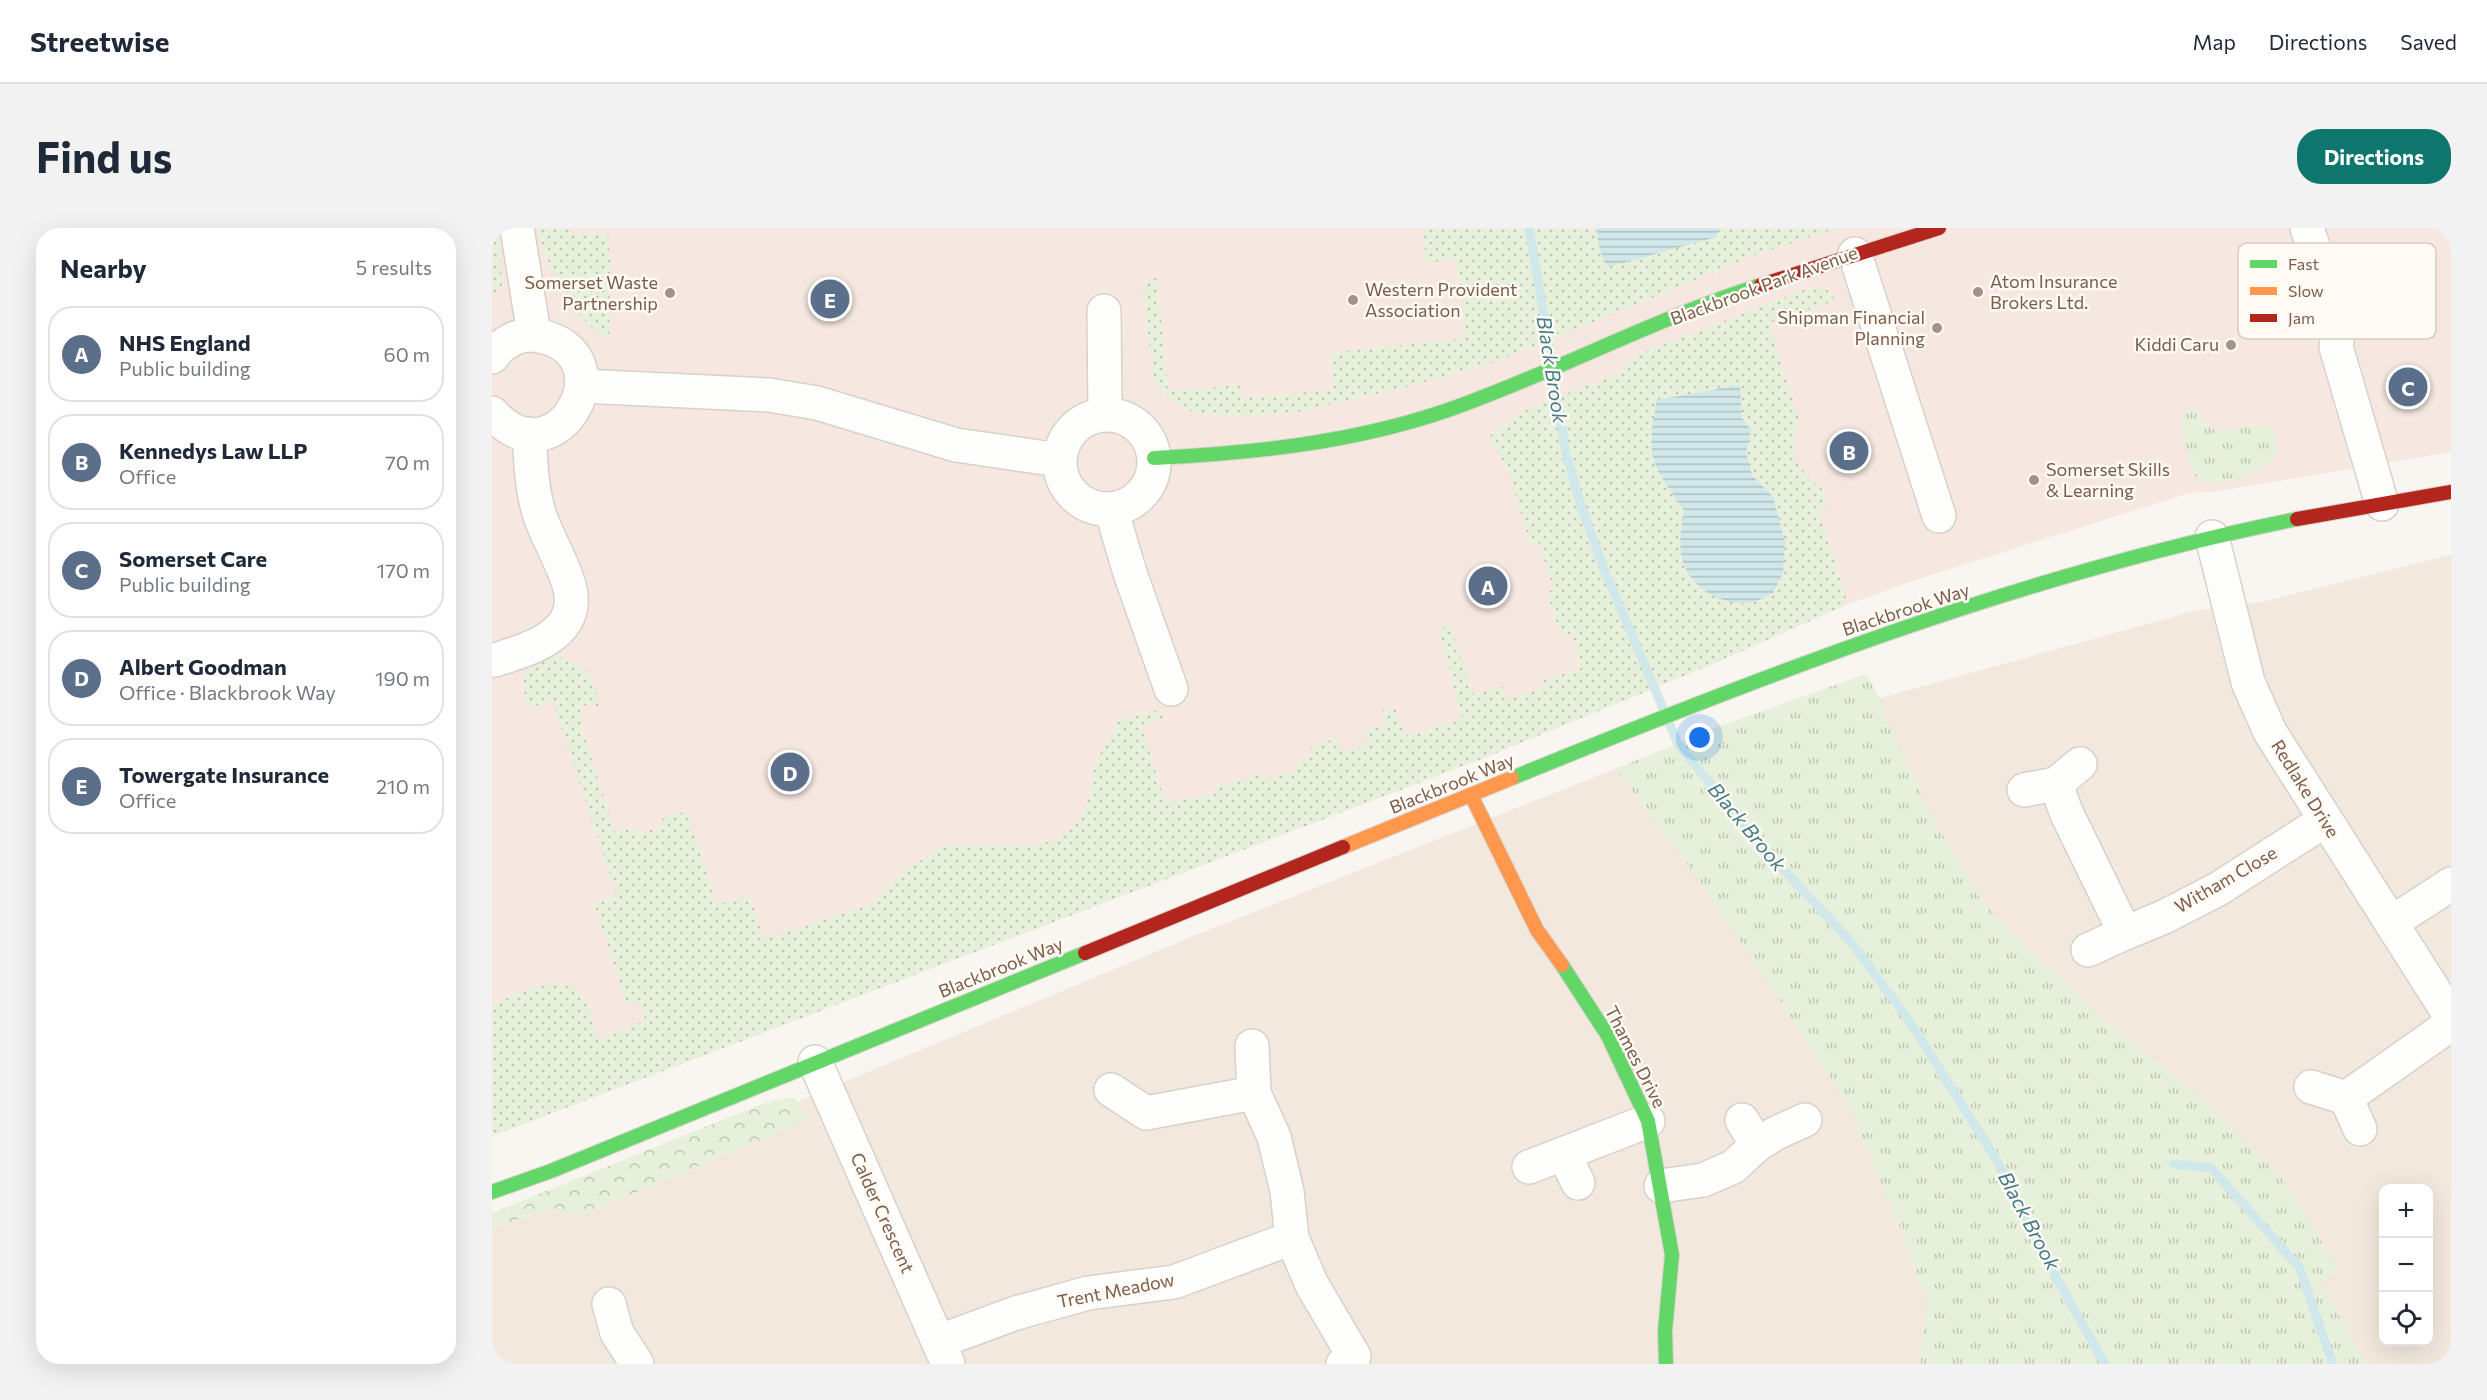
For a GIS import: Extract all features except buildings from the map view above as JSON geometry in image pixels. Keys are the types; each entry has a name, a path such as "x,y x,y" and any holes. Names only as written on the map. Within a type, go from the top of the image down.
{"street":[{"path":"517,228 534,334"},
{"name":"Blackbrook Park Avenue","path":"1154,458 1247,453 1299,446 1443,412 1757,286 1939,228"},
{"path":"2307,228 2312,243"},
{"path":"1855,254 1939,516"},
{"path":"1104,311 1105,414"},
{"path":"492,357 498,348 514,338 534,334 549,338 563,345 573,356 580,371 582,386 578,406 566,421 549,431 529,434 514,430 492,413"},
{"path":"2337,339 2336,347 2382,504"},
{"path":"582,386 769,395 817,403 956,445 1059,460"},
{"path":"1105,414 1123,417 1138,426 1149,441 1154,458 1152,476 1143,492 1129,504 1112,509 1095,508 1088,505 1069,490 1062,476 1059,460 1068,434 1078,423 1090,417 1105,414"},
{"path":"495,660 532,648 549,638 562,626 571,608 570,586 533,495 529,434"},
{"name":"Blackbrook Way","path":"492,1192 551,1171 1706,699 1843,650 1928,620 2212,537 2451,492"},
{"path":"1112,509 1130,573 1170,689"},
{"name":"Redlake Drive","path":"2212,537 2248,682 2270,732 2451,1017"},
{"path":"2024,790 2068,774 2066,812 2125,933"},
{"name":"Thames Drive","path":"1471,795 1537,930 1576,984 1608,1036 1648,1121 1672,1255 1665,1331 1666,1364"},
{"name":"Witham Close","path":"2088,950 2218,889 2324,820"},
{"path":"2391,923 2451,884"},
{"path":"2346,1098 2451,1024"},
{"path":"1252,1046 1254,1093 1274,1137 1287,1191 1292,1238 1312,1285 1352,1361"},
{"name":"Calder Crescent","path":"815,1062 944,1353"},
{"path":"2311,1087 2346,1098 2360,1128"},
{"path":"1111,1090 1144,1126 1254,1093"},
{"path":"1661,1186 1703,1180 1733,1167 1749,1132 1776,1133 1805,1120"},
{"path":"1529,1167 1648,1121"},
{"path":"1564,1154 1578,1183"},
{"name":"Trent Meadow","path":"944,1353 1016,1312 1088,1293 1174,1282 1292,1238"},
{"path":"606,1326 637,1364"}],"shaded area":[{"path":"492,228 2451,228 2451,452 2213,492 2189,493 1922,578 1848,604 1713,664 1479,760 492,1136"},
{"path":"2451,555 2451,1364 2367,1364 2320,1282 2339,1270 2202,1099 2109,1025 1983,903 1933,818 1885,716 1880,698 2198,610 2262,602"},
{"path":"1615,769 1679,852 1765,977 1848,1106 1903,1234 1927,1300 1920,1364 492,1364 492,1229 550,1208 657,1160 1196,935"}],"green space":[{"path":"492,228 499,228 502,286 493,295 492,300"},
{"path":"538,228 570,228 570,234 608,234 609,341 584,319 563,291 548,260"},
{"path":"1422,228 1596,228 1600,251 1717,237 1718,228 1837,228 1755,255 1504,359 1411,386 1293,413 1241,416 1195,413 1168,399 1153,380 1143,286 1147,280 1157,278 1168,391 1240,385 1243,398 1334,390 1330,353 1466,338 1456,259 1427,263"},
{"path":"1811,287 1831,291 1834,301 1768,323 1799,418 1793,438 1797,463 1811,481 1821,487 1827,507 1818,510 1848,604 1713,664 1479,760 492,1136 492,1004 538,987 562,984 573,987 584,998 599,1038 646,1021 640,1002 627,1006 594,904 617,896 552,700 529,708 522,684 533,663 547,657 563,658 584,669 591,678 599,706 580,705 582,729 615,833 635,827 638,834 663,826 662,819 687,811 717,905 750,895 763,938 868,906 908,866 924,859 941,845 1038,845 1060,838 1078,822 1089,797 1095,766 1116,728 1114,723 1152,711 1162,711 1164,719 1141,726 1166,804 1188,797 1191,800 1217,792 1216,787 1264,773 1266,779 1297,770 1295,763 1313,757 1311,747 1337,738 1342,753 1367,745 1363,731 1387,724 1383,710 1394,706 1405,736 1462,719 1438,629 1450,625 1473,694 1502,685 1506,699 1543,688 1541,681 1582,668 1571,634 1561,637 1547,592 1554,590 1539,543 1531,545 1509,474 1489,436 1526,410 1628,369 1625,360","holes":["1742,396 1742,418 1751,430 1748,452 1750,467 1758,481 1773,497 1684,567 1680,548 1684,511 1675,498"]},
{"path":"2193,410 2200,412 2207,426 2218,432 2246,426 2266,427 2274,430 2279,454 2253,472 2229,481 2218,484 2199,480 2191,467 2182,428 2183,415"},
{"path":"1866,674 1880,698 1885,716 1933,818 1983,903 2109,1025 2202,1099 2279,1174 2340,1271 2320,1282 2367,1364 1920,1364 1927,1300 1903,1234 1848,1106 1765,977 1679,852 1615,769 1718,727"},
{"path":"793,1097 806,1117 794,1126 580,1216 550,1208 492,1229 492,1213 767,1102"}],"water":[{"path":"1596,228 1718,228 1717,237 1608,267 1600,251"},
{"path":"1740,385 1742,418 1751,430 1746,453 1752,475 1773,497 1785,541 1783,572 1773,593 1746,603 1727,601 1710,594 1696,583 1685,567 1680,546 1684,511 1658,470 1652,449 1653,420 1657,400"}],"waterway":[{"name":"Black Brook","path":"1529,228 1552,362"},
{"name":"Black Brook","path":"1554,376 1565,449 1580,503 1604,569 1678,744 1757,841 1852,943 1910,1022 1996,1159 2053,1272 2105,1364"},
{"path":"2173,1164 2211,1168 2299,1267 2333,1364"}],"traffic: fast":[{"path":"1154,458 1301,445 1410,422 1485,396 1681,314 1761,285"},
{"path":"1512,778 1704,701 1898,630 1997,597 2196,541 2297,519"},
{"path":"492,1192 551,1171 1085,953"},
{"path":"1562,965 1608,1036 1648,1121 1672,1255 1665,1331 1666,1364"}],"traffic: slow":[{"path":"1343,847 1512,778"},
{"path":"1471,795 1537,930 1562,965"}],"traffic: jam":[{"path":"1761,285 1939,228"},
{"path":"2297,519 2451,492"},
{"path":"1085,953 1343,847"}],"place":[{"name":"Atom Insurance Brokers Ltd.","path":"1978,292"},
{"name":"Somerset Waste Partnership","path":"670,293"},
{"name":"Towergate Insurance","path":"830,299"},
{"name":"Western Provident Association","path":"1353,300"},
{"name":"Shipman Financial Planning","path":"1937,328"},
{"name":"Kiddi Caru","path":"2231,345"},
{"name":"Somerset Care","path":"2408,387"},
{"name":"Kennedys Law LLP","path":"1849,451"},
{"name":"Somerset Skills & Learning","path":"2034,480"},
{"name":"NHS England","path":"1488,586"},
{"name":"Albert Goodman","path":"790,772"}]}
